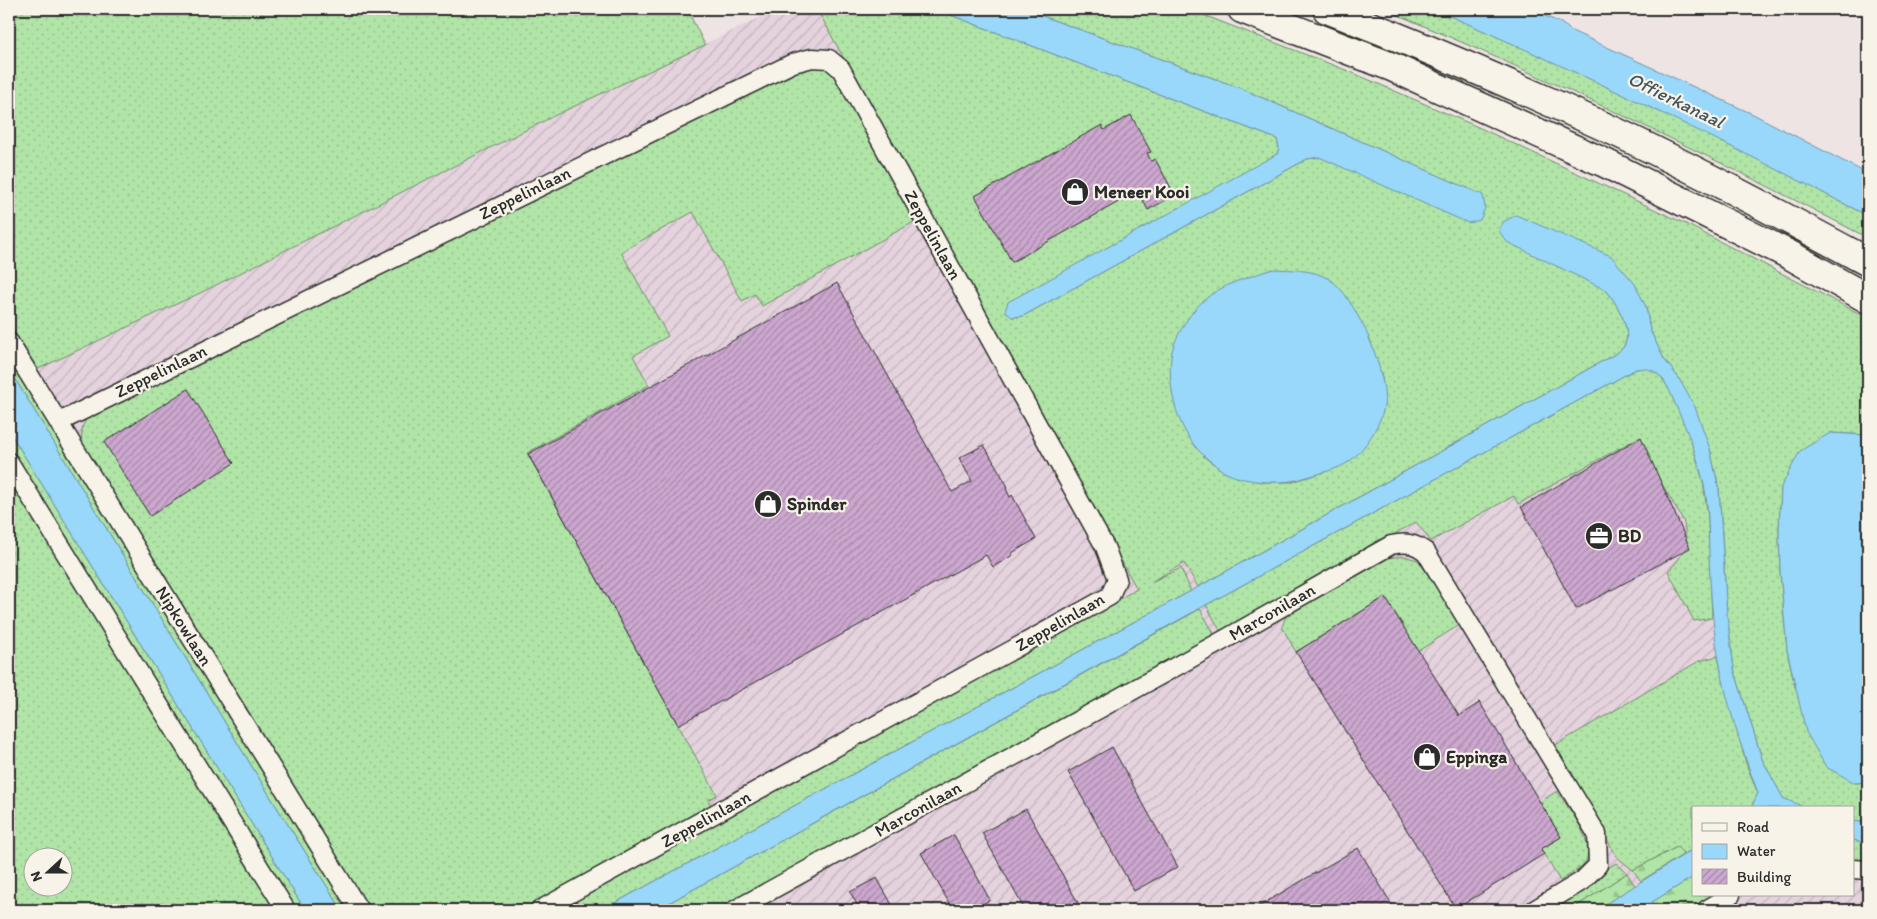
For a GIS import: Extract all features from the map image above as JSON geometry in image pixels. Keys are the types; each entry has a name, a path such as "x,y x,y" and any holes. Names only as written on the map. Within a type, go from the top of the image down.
{"highway":[{"path":"1242,9 1392,67 1605,163 1788,254 1868,299"},
{"path":"1327,9 1430,50 1617,133 1868,262"}],"street":[{"name":"Zeppelinlaan","path":"58,422 793,63 812,58 830,59 841,70 1105,547 1117,579 1110,596 540,910"},
{"name":"Nipkowlaan","path":"9,342 359,910"},
{"path":"9,462 286,910"},
{"name":"Marconilaan","path":"735,910 1222,641 1390,545 1404,542 1417,546 1426,552 1597,834 1598,865 1582,881 1534,910"},
{"path":"1854,870 1868,870"},
{"path":"1706,910 1729,896"}],"shaded area":[{"path":"778,9 977,9 1608,271 1712,618 1721,671 1759,806 1692,806 1692,896 1854,896 1854,840 1868,843 1868,910 276,910 9,478 9,323 38,369 200,293 560,113"}],"green space":[{"path":"9,9 687,9 705,45 560,113 200,293 38,369 9,323"},
{"path":"817,9 935,9 1277,139 1279,148 1277,154 1012,317 1023,316 1307,159 1319,157 1485,208 1482,195 1240,88 1023,9 1188,9 1351,72 1478,127 1684,223 1868,318 1868,435 1830,433 1781,487 1779,530 1780,571 1787,650 1795,687 1855,783 1868,782 1868,823 1854,821 1854,806 1801,806 1783,799 1762,759 1734,669 1727,615 1719,489 1710,449 1678,377 1664,359 1650,330 1646,307 1606,290 1625,323 1627,338 1623,348 1617,353 1198,587 1184,563 1151,582 1181,568 1191,591 602,910 559,910 1137,589 982,313","holes":["1369,338 1382,377 1384,407 1349,462 1292,482 1261,482 1226,473 1203,456"]},
{"path":"1384,9 1434,9 1542,56 1678,120 1763,161 1868,216 1868,238 1629,118 1507,62"},
{"path":"813,67 825,68 833,73 916,221 762,306 755,294 742,301 693,212 621,252 668,336 633,356 649,385 527,453 717,795 708,800 712,807 526,910 370,910 82,447 83,424 91,411 798,71"},
{"path":"9,353 353,910 342,910 276,806 9,369"},
{"path":"1646,367 1661,376 1669,389 1690,437 1703,481 1708,518 1712,618 1694,621 1668,571 1682,554 1686,535 1685,528 1683,520 1636,439 1518,504 1514,496 1431,541 1416,522 1221,632 1206,605 1636,369"},
{"path":"9,431 305,910 294,910 9,448"},
{"path":"9,478 276,910 9,910"},
{"path":"1403,556 1418,560 1461,624 1418,651 1385,597 1296,652 1282,627 1287,613 1387,558"},
{"path":"1200,609 1215,635 716,910 656,910"},
{"path":"1718,656 1746,763 1758,794 1752,806 1692,806 1692,850 1684,854 1677,847 1633,870 1618,858 1552,747 1699,661"},
{"path":"1557,791 1575,817 1588,848 1587,857 1583,865 1560,881 1541,849 1561,837 1540,802"},
{"path":"1854,840 1868,843 1868,863 1854,861"},
{"path":"1677,847 1684,854 1641,881 1633,870"},
{"path":"1616,863 1627,873 1571,910 1540,910"},
{"path":"1627,873 1635,886 1596,910 1571,910"},
{"path":"1692,878 1692,896 1714,896 1691,910 1657,910 1652,902"}],"water":[{"path":"935,9 1023,9 1240,88 1483,195 1485,208 1480,220 1468,223 1319,157 1307,159 1023,316 1012,317 1005,311 1008,302 1277,154 1279,148 1277,139"},
{"name":"Offierkanaal","path":"1434,9 1529,9 1561,23 1572,31 1755,115 1868,174 1868,216 1761,161 1653,109"},
{"path":"1516,215 1611,256 1635,284 1646,307 1650,330 1664,359 1678,377 1695,407 1710,449 1719,489 1727,615 1734,669 1762,759 1783,798 1801,806 1752,806 1758,793 1730,707 1721,673 1716,642 1711,591 1707,508 1701,471 1688,433 1666,385 1658,374 1652,370 1636,369 656,910 602,910 1191,591 1623,348 1627,338 1625,323 1606,290 1507,242 1499,231 1503,222"},
{"path":"1273,269 1316,273 1329,279 1340,288 1353,307 1371,344 1379,366 1385,399 1382,414 1371,437 1350,461 1334,469 1286,482 1254,481 1226,473 1203,454 1185,431 1179,417 1171,387 1170,372 1172,350 1178,335 1192,313 1202,302 1226,286"},
{"path":"9,369 276,806 342,910 305,910 9,431"},
{"path":"1830,433 1868,435 1868,782 1855,783 1826,767 1806,732 1787,650 1780,571 1781,487 1800,451"},
{"path":"1854,821 1868,823 1868,843 1854,840"},
{"path":"1692,850 1692,878 1639,910 1596,910"}],"building":[{"path":"1131,115 1151,152 1147,153 1151,161 1155,159 1175,195 1148,210 1138,191 1012,262 975,196 1102,125 1104,130"},
{"path":"837,283 952,492 972,481 959,458 984,445 1007,485 1008,488 1006,489 1010,497 1012,495 1036,539 993,567 986,555 678,725 528,454"},
{"path":"188,389 234,463 150,516 104,442"},
{"path":"1641,437 1690,548 1576,609 1521,507"},
{"path":"1385,597 1459,716 1479,703 1479,701 1561,837 1541,849 1544,854 1456,909 1296,652"},
{"path":"1112,747 1178,867 1134,891 1068,772"},
{"path":"1026,809 1082,910 1025,910 982,833"},
{"path":"954,835 990,900 971,910 953,910 921,853"},
{"path":"1358,848 1395,910 1252,910"},
{"path":"877,878 895,910 860,910 850,892"}],"place":[{"name":"Meneer Kooi","path":"1075,192"},
{"name":"Spinder","path":"768,504"},
{"name":"BD","path":"1599,536"},
{"name":"Eppinga","path":"1427,757"}]}
